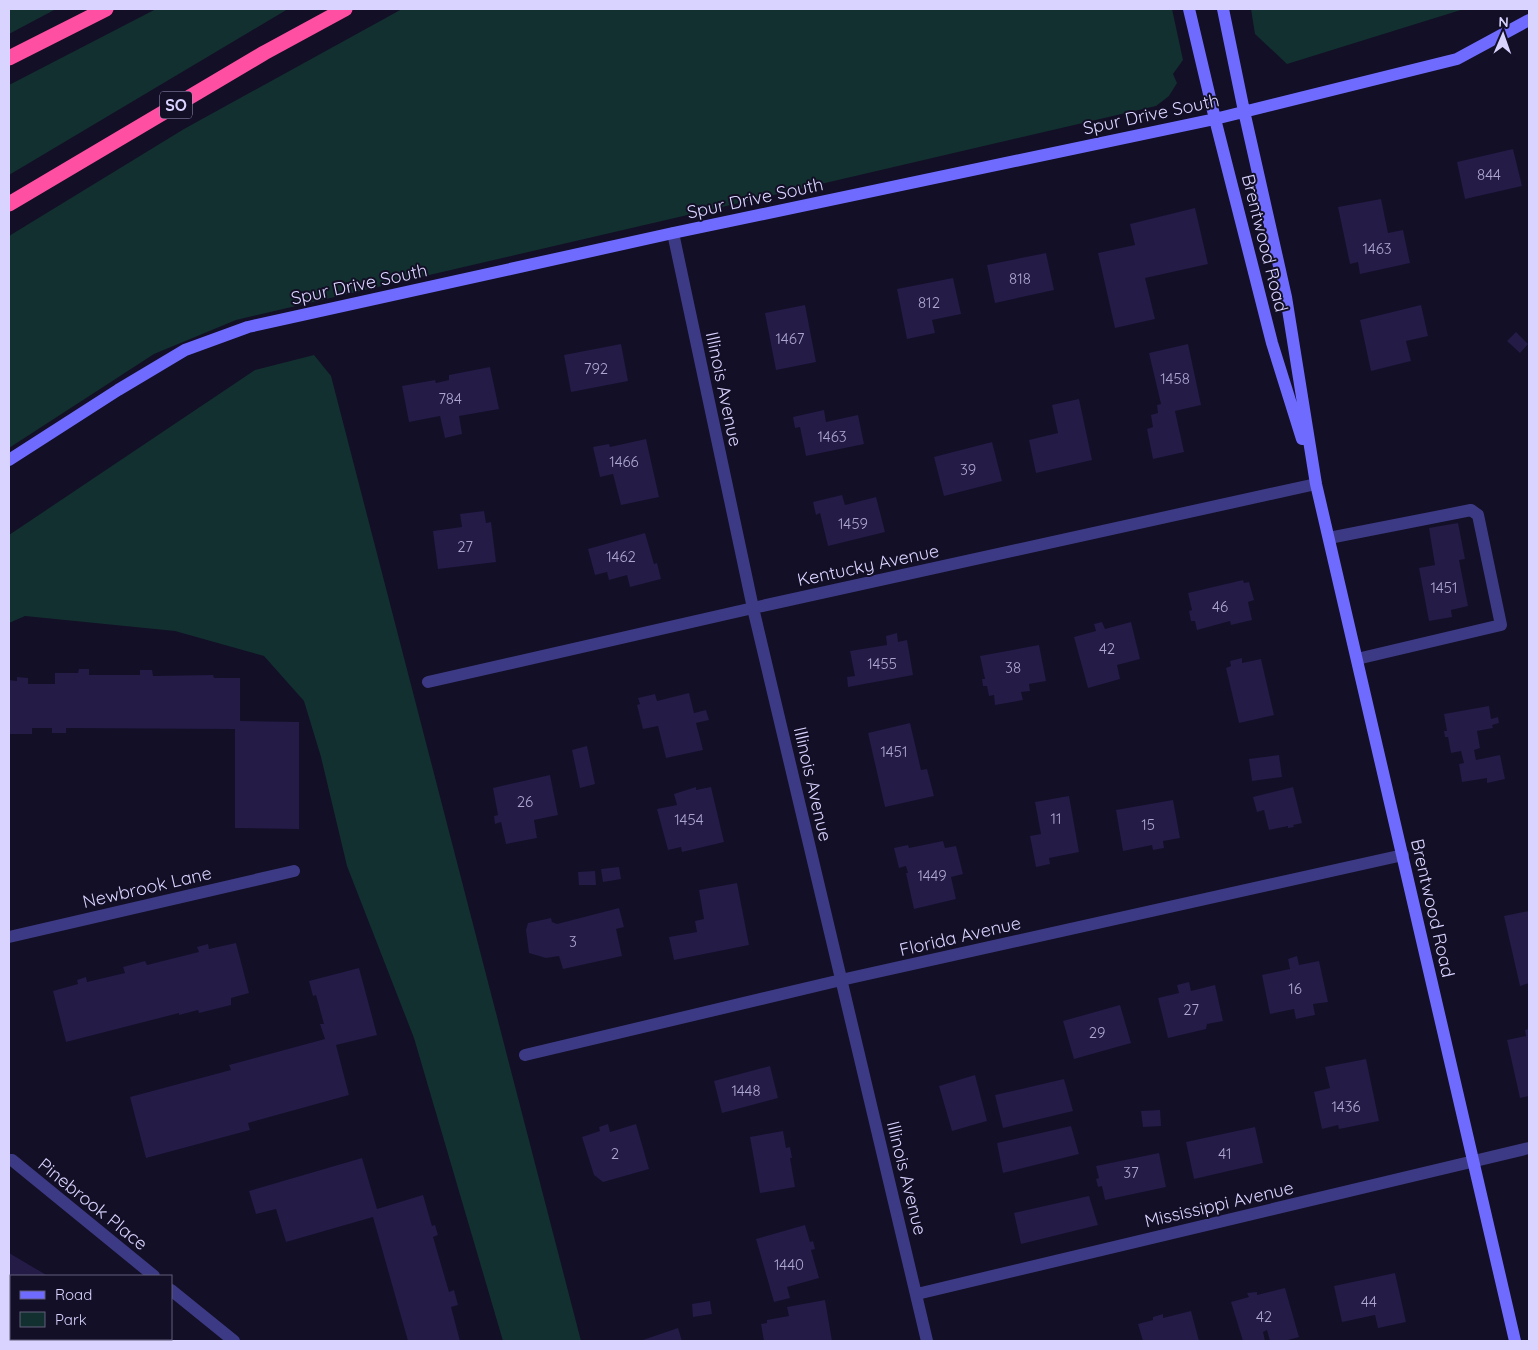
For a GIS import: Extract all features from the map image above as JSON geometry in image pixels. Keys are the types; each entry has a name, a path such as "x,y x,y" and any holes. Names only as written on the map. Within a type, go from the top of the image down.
{"highway":[{"path":"9,58 106,9"},
{"name":"SO","path":"9,204 264,54 345,9"}],"street":[{"name":"Brentwood Road","path":"1189,9 1272,342 1316,484 1515,1341"},
{"name":"Brentwood Road","path":"1223,9 1286,297 1316,484"},
{"name":"Spur Drive South","path":"9,460 118,390 185,350 248,327 673,233 1215,119 1457,59 1529,20"},
{"name":"Illinois Avenue","path":"673,233 753,608 927,1341"},
{"name":"Kentucky Avenue","path":"428,682 1316,484"},
{"path":"1329,538 1471,510 1478,515 1501,625 1357,659"},
{"name":"Florida Avenue","path":"525,1055 841,980 1403,855"},
{"name":"Newbrook Lane","path":"9,937 294,871"},
{"name":"Mississippi Avenue","path":"916,1294 1529,1148"},
{"name":"Pinebrook Place","path":"10,1157 153,1275"},
{"path":"172,1291 234,1341"}],"green space":[{"path":"9,9 56,9 9,34"},
{"path":"156,9 288,9 9,175 9,85"},
{"path":"402,9 1172,9 1183,60 1173,74 1177,83 1169,96 1156,106 236,320 154,354 9,448 9,236 184,129"},
{"path":"1251,9 1464,9 1287,64 1255,34"},
{"path":"314,355 331,376 581,1341 503,1341 414,1038 347,866 321,757 304,701 264,656 175,631 25,616 9,623 9,535 255,370"}],"building":[{"path":"1513,149 1522,186 1465,199 1457,162"},
{"path":"1381,199 1388,233 1403,230 1410,263 1360,274 1358,262 1350,264 1338,207"},
{"path":"1195,208 1208,264 1145,278 1155,319 1115,328 1098,253 1135,245 1130,224"},
{"path":"1046,253 1054,290 995,303 987,265"},
{"path":"953,278 961,314 932,320 935,333 907,339 897,289"},
{"path":"805,305 816,362 776,370 765,313"},
{"path":"1421,305 1428,336 1406,341 1411,361 1371,371 1360,320"},
{"path":"1516,332 1528,344 1520,353 1507,341"},
{"path":"621,344 628,381 571,392 564,355"},
{"path":"1188,344 1201,405 1175,411 1184,452 1153,459 1147,429 1153,427 1151,415 1158,413 1157,405 1161,404 1149,353"},
{"path":"490,367 499,409 459,416 462,434 445,438 440,416 409,422 402,386 435,380 436,383 449,380 449,375"},
{"path":"1079,399 1092,460 1036,473 1029,440 1058,433 1052,405"},
{"path":"824,410 826,422 858,415 864,444 806,456 800,427 795,428 793,417"},
{"path":"646,439 659,497 621,505 613,474 600,477 593,447 609,444 610,447"},
{"path":"992,442 1002,481 944,496 934,457"},
{"path":"842,495 845,505 876,497 885,532 828,546 820,513 816,515 813,502"},
{"path":"484,511 486,523 491,522 496,562 438,569 433,531 462,527 460,514"},
{"path":"1458,523 1465,559 1459,560 1468,606 1451,610 1452,617 1429,621 1419,568 1435,565 1429,528"},
{"path":"645,533 654,564 657,563 661,579 630,587 627,575 609,580 607,572 595,575 588,549"},
{"path":"1243,580 1244,583 1249,582 1254,600 1248,602 1252,620 1231,625 1230,621 1197,630 1195,621 1191,621 1189,611 1192,610 1188,593"},
{"path":"1102,622 1105,629 1131,622 1140,659 1117,665 1120,679 1088,688 1074,637 1096,631 1094,624"},
{"path":"897,633 898,642 907,640 913,675 848,687 847,677 855,676 850,651 887,645 886,636"},
{"path":"1039,645 1046,681 1029,684 1030,691 1021,692 1023,700 995,705 994,695 989,696 987,686 983,686 982,679 985,679 980,656"},
{"path":"1242,658 1242,663 1261,659 1274,715 1239,723 1226,668 1231,666 1230,661"},
{"path":"79,669 89,669 89,675 140,675 140,670 152,670 153,676 213,675 214,678 240,678 240,721 299,722 299,829 235,828 235,729 66,728 66,733 52,733 52,728 32,728 32,734 9,734 9,680 17,681 17,677 28,678 28,684 55,684 55,673 78,673"},
{"path":"689,693 694,713 706,710 709,720 696,723 703,750 666,758 658,726 643,729 637,705 640,704 638,698 655,694 657,701"},
{"path":"1489,706 1491,719 1498,717 1499,723 1492,725 1493,728 1477,731 1480,748 1474,750 1476,760 1500,755 1505,779 1487,783 1487,778 1462,782 1459,764 1464,763 1461,751 1451,753 1448,737 1445,737 1444,731 1447,731 1444,714"},
{"path":"910,723 921,770 927,769 934,796 885,807 868,733"},
{"path":"587,746 595,784 580,788 572,750"},
{"path":"1279,755 1282,777 1252,781 1249,759"},
{"path":"550,775 558,815 534,820 537,838 506,844 501,822 495,824 494,816 498,815 493,788"},
{"path":"696,787 696,790 711,787 724,842 682,852 681,847 668,850 657,809 677,805 674,794"},
{"path":"1293,787 1302,823 1293,825 1294,827 1288,828 1288,826 1269,830 1264,810 1257,812 1253,797"},
{"path":"1069,796 1079,852 1049,858 1050,864 1036,867 1030,836 1041,834 1035,802"},
{"path":"1173,800 1180,838 1163,841 1164,848 1153,850 1152,845 1123,851 1116,810"},
{"path":"943,841 945,848 956,846 963,874 951,877 956,899 914,909 906,866 899,868 894,848 908,845 909,848"},
{"path":"619,867 621,879 603,882 601,869"},
{"path":"595,871 596,885 579,885 578,872"},
{"path":"737,883 749,945 674,960 669,937 697,932 695,921 704,919 699,890"},
{"path":"619,908 624,927 616,929 622,956 563,969 559,956 546,958 529,953 526,930 528,923 551,918 552,922 557,924"},
{"path":"1529,911 1529,983 1520,986 1504,916"},
{"path":"236,943 249,993 231,998 231,1005 199,1013 198,1010 179,1015 179,1013 66,1042 53,991 78,984 77,980 86,977 87,982 125,973 123,967 145,961 147,965 199,952 197,947 208,944 209,949"},
{"path":"1297,956 1299,965 1319,961 1328,1002 1313,1004 1315,1015 1296,1019 1294,1009 1270,1014 1262,975 1290,969 1288,959"},
{"path":"359,968 377,1035 336,1045 349,1095 248,1123 250,1130 146,1158 130,1097 231,1070 229,1065 325,1039 320,1024 324,1024 316,995 313,996 309,981"},
{"path":"1189,982 1191,991 1215,985 1223,1021 1207,1024 1206,1029 1168,1038 1158,998 1179,993 1177,985"},
{"path":"1120,1005 1131,1043 1074,1059 1063,1021"},
{"path":"1529,1029 1529,1096 1520,1098 1507,1040 1526,1036 1525,1030"},
{"path":"1366,1059 1379,1121 1339,1129 1338,1125 1322,1129 1314,1092 1330,1088 1325,1067"},
{"path":"770,1066 778,1098 722,1113 714,1081"},
{"path":"975,1075 987,1121 952,1131 939,1086"},
{"path":"1064,1079 1073,1111 1003,1128 995,1095"},
{"path":"1160,1110 1161,1126 1143,1127 1141,1111"},
{"path":"608,1124 610,1132 636,1124 649,1169 603,1182 594,1175 582,1137 600,1131 599,1127"},
{"path":"1071,1126 1079,1154 1003,1173 997,1143"},
{"path":"1255,1127 1263,1163 1194,1179 1186,1142"},
{"path":"783,1131 786,1148 790,1147 795,1187 760,1193 750,1137"},
{"path":"1159,1153 1166,1187 1105,1200 1102,1186 1098,1187 1096,1179 1099,1178 1096,1166"},
{"path":"362,1158 377,1209 423,1195 432,1226 435,1225 438,1235 433,1237 449,1292 454,1290 458,1305 451,1307 460,1341 408,1341 373,1217 286,1242 276,1209 256,1214 249,1191"},
{"path":"1089,1196 1098,1225 1021,1244 1014,1213"},
{"path":"805,1225 810,1242 813,1241 815,1249 811,1250 819,1278 787,1287 790,1298 774,1302 756,1239"},
{"path":"9,1253 46,1275 10,1275 9,1339"},
{"path":"1395,1273 1406,1322 1378,1328 1375,1315 1342,1322 1334,1286"},
{"path":"1285,1288 1299,1337 1284,1341 1270,1341 1267,1330 1263,1332 1265,1341 1243,1341 1231,1302 1249,1297 1247,1293 1257,1292 1257,1295"},
{"path":"825,1300 832,1341 764,1341 761,1324 767,1323 767,1320 789,1316 787,1307"},
{"path":"710,1301 712,1314 693,1317 692,1304"},
{"path":"1191,1311 1199,1341 1143,1341 1138,1324 1153,1320 1153,1317 1163,1314 1163,1318"},
{"path":"678,1328 682,1341 640,1341"}]}
